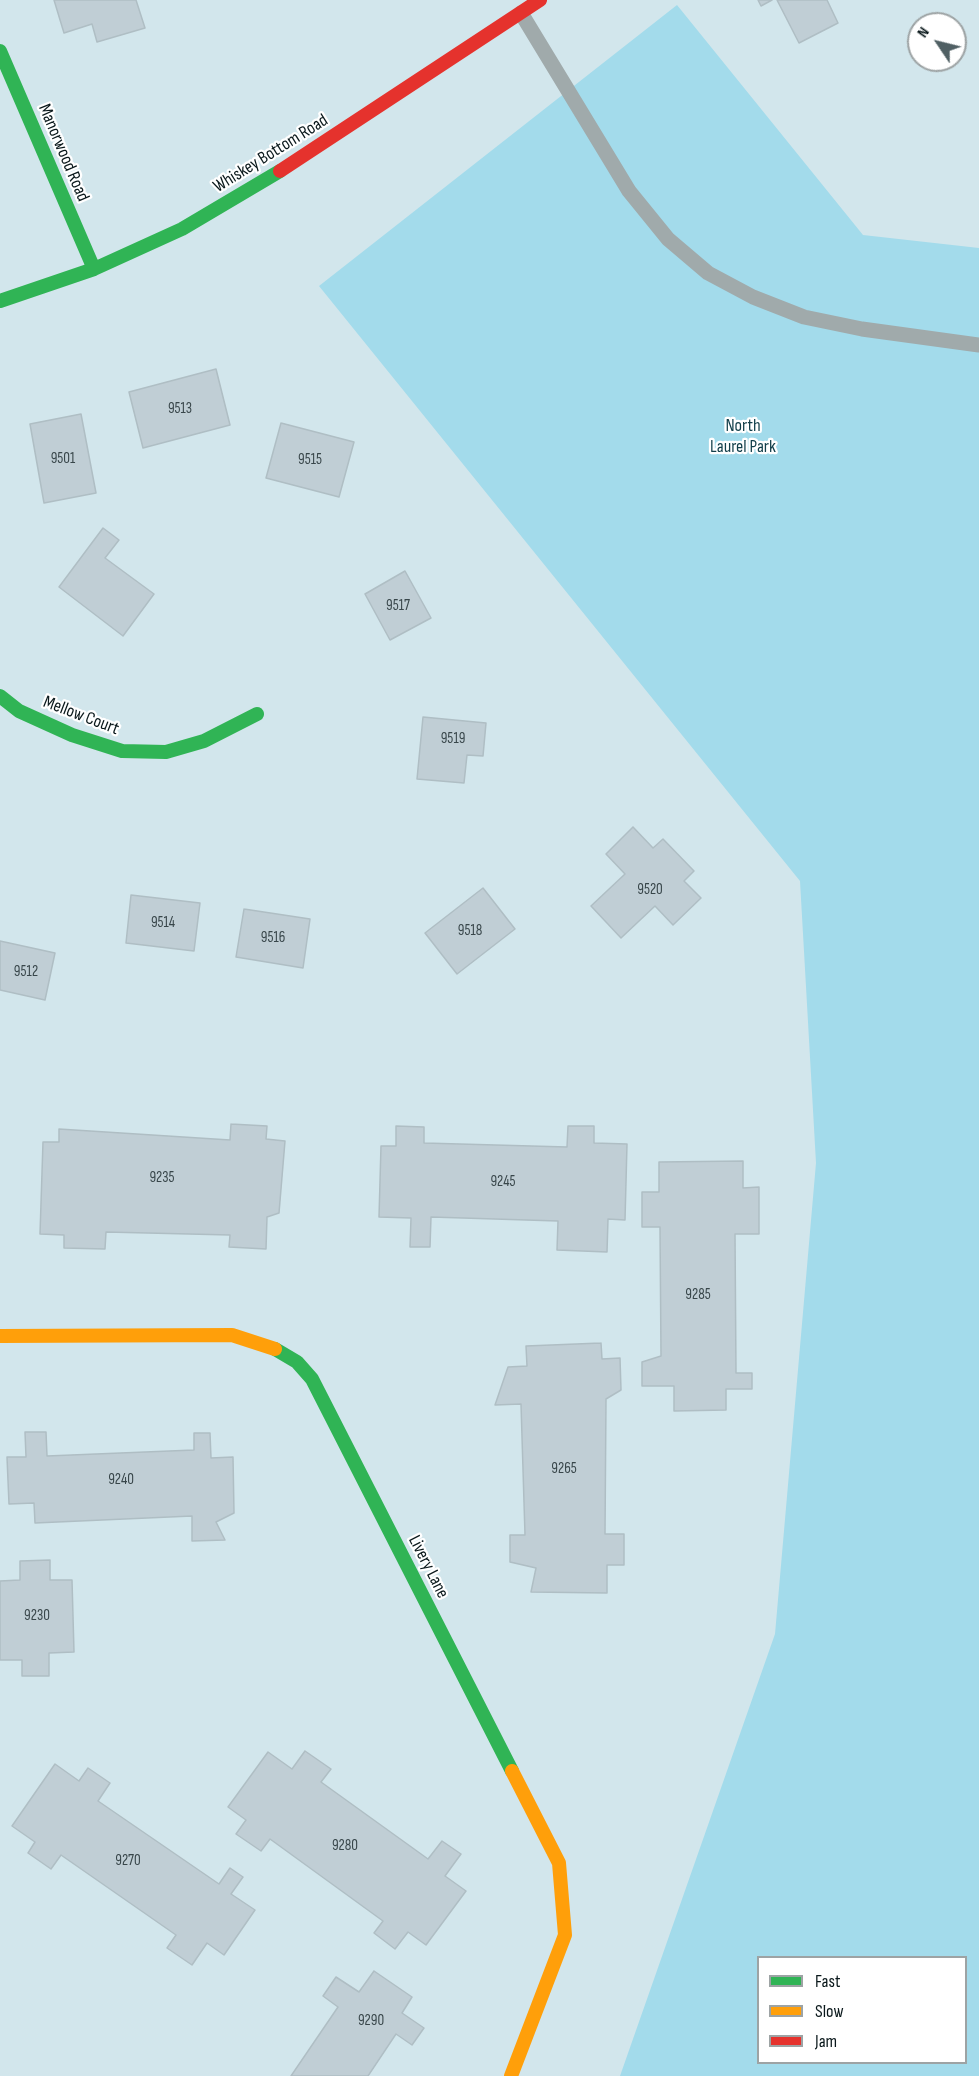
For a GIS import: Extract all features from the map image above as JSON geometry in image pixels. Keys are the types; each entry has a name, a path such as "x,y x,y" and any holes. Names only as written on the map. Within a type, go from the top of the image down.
{"street":[{"name":"Whiskey Bottom Road","path":"0,301 94,269 182,229 281,171 540,0"},
{"name":"Manorwood Road","path":"0,51 94,269"},
{"name":"Mellow Court","path":"0,696 18,711 62,730 122,751 166,752 204,741 256,714"},
{"name":"Livery Lane","path":"0,1336 232,1335 273,1348 297,1362 312,1379 559,1863 565,1935 511,2076"}],"lane":[{"path":"521,13 629,191 668,239 708,273 753,297 804,317 862,329 979,345"}],"green space":[{"name":"North Laurel Park","path":"677,5 863,235 979,248 979,2076 620,2076 775,1634 816,1163 800,881 319,286"}],"building":[{"path":"54,0 136,0 145,28 97,42 92,24 64,33"},
{"path":"758,0 772,0 761,6"},
{"path":"777,0 827,0 838,23 799,43"},
{"path":"216,369 230,425 143,448 129,392"},
{"path":"81,414 96,493 44,503 30,424"},
{"path":"281,423 354,442 339,497 266,478"},
{"path":"103,528 119,540 105,558 154,594 123,636 59,587"},
{"path":"405,571 431,618 390,640 365,594"},
{"path":"423,717 486,723 483,756 467,755 464,783 417,779"},
{"path":"633,827 653,848 663,839 694,871 684,881 701,898 673,925 655,906 621,938 591,906 625,874 606,854"},
{"path":"483,888 515,929 457,974 425,933"},
{"path":"131,895 200,903 194,951 126,943"},
{"path":"244,909 310,919 303,968 236,957"},
{"path":"0,941 55,953 45,1000 0,990"},
{"path":"231,1124 267,1126 266,1139 285,1141 279,1213 267,1217 266,1249 229,1247 230,1235 106,1232 105,1249 64,1248 64,1235 40,1234 43,1142 59,1142 59,1129 230,1140"},
{"path":"396,1126 424,1127 424,1143 567,1147 568,1126 594,1126 594,1143 627,1144 625,1220 608,1219 607,1252 557,1250 558,1221 431,1217 430,1247 410,1247 411,1218 379,1217 381,1146 396,1146"},
{"path":"743,1161 743,1188 759,1187 759,1234 735,1234 736,1373 752,1373 752,1389 726,1389 726,1410 674,1411 674,1386 642,1386 642,1362 661,1356 660,1227 642,1227 642,1192 659,1192 659,1162"},
{"path":"601,1343 602,1359 620,1358 621,1390 606,1399 605,1534 624,1534 624,1565 607,1565 607,1593 531,1592 536,1568 510,1562 510,1535 525,1535 521,1404 495,1405 508,1367 527,1366 526,1346"},
{"path":"25,1432 46,1432 47,1456 194,1450 194,1433 210,1433 211,1458 233,1457 234,1513 216,1522 225,1540 192,1541 192,1516 35,1523 34,1503 9,1504 7,1457 26,1457"},
{"path":"50,1560 50,1580 72,1580 74,1652 49,1653 49,1676 22,1676 22,1660 0,1660 0,1581 20,1580 20,1561"},
{"path":"305,1751 331,1769 321,1782 428,1859 442,1841 461,1854 445,1876 466,1891 426,1945 408,1932 395,1949 374,1933 383,1921 270,1839 261,1851 236,1834 246,1820 228,1807 268,1752 292,1769"},
{"path":"55,1764 79,1781 88,1768 110,1783 98,1801 219,1884 230,1868 243,1877 231,1894 255,1910 224,1955 207,1943 192,1965 167,1948 176,1935 61,1855 51,1869 28,1853 35,1842 12,1826"},
{"path":"374,1971 412,1997 402,2013 424,2028 412,2045 396,2034 368,2076 291,2076 338,2007 323,1996 336,1977 359,1992"}],"traffic: fast":[{"path":"0,51 94,269"},
{"path":"0,301 94,269 182,229 280,171"},
{"path":"0,696 19,711 72,735 122,751 166,752 204,741 257,714"},
{"path":"275,1349 297,1362 312,1379 512,1771"}],"traffic: slow":[{"path":"0,1336 232,1335 275,1349"},
{"path":"511,2076 565,1935 559,1863 512,1771"}],"traffic: jam":[{"path":"280,171 540,0"}]}
